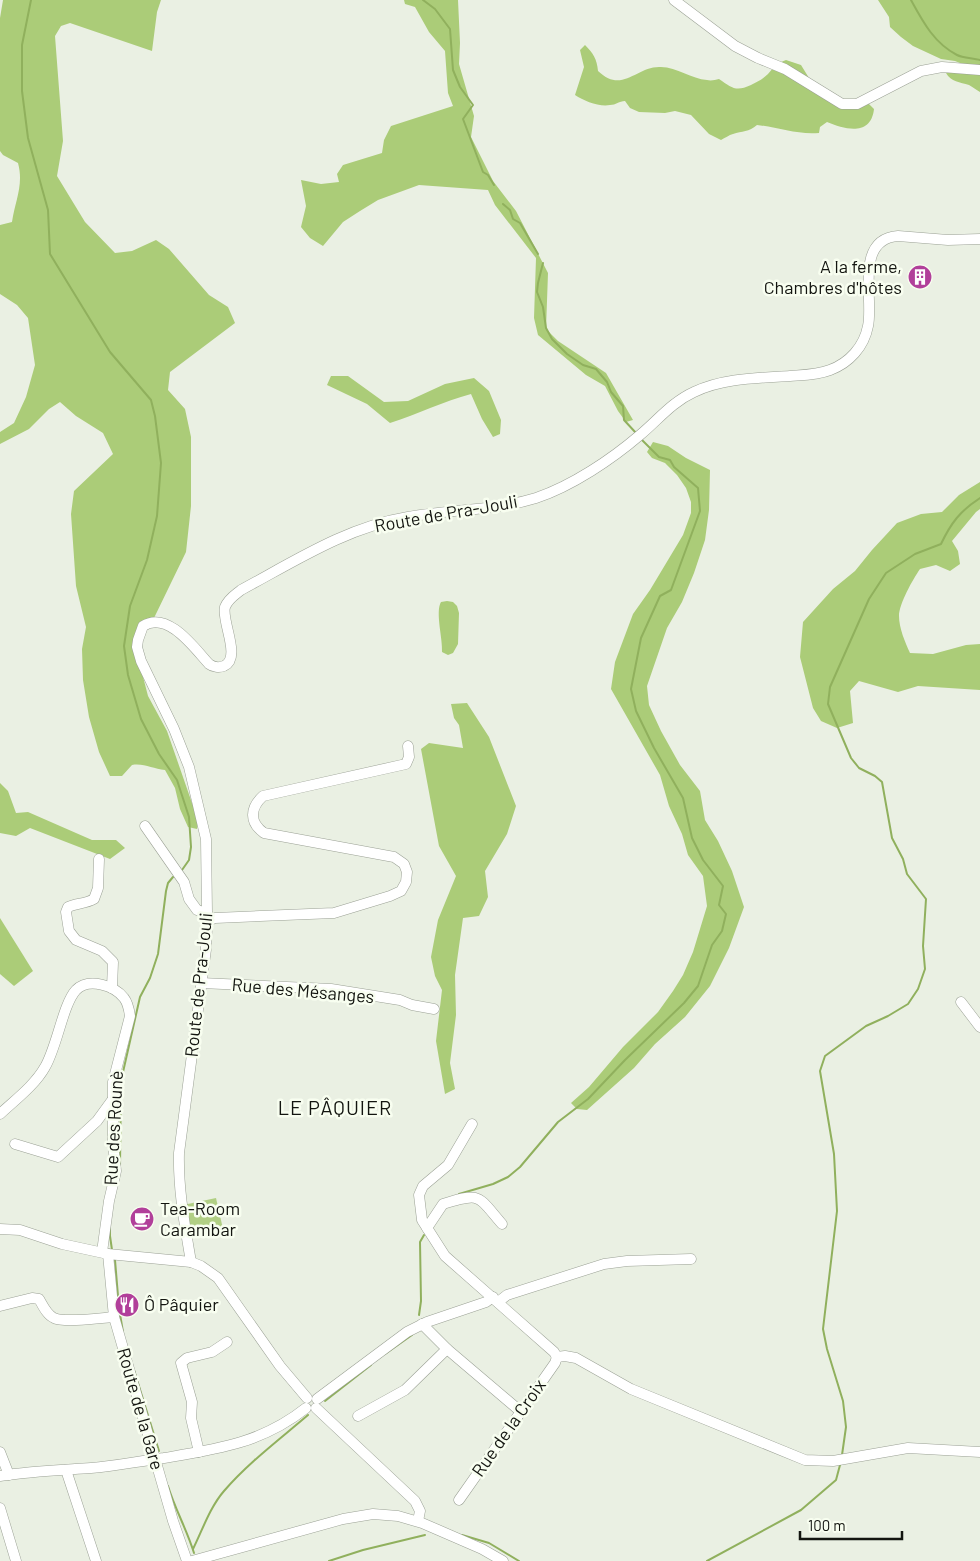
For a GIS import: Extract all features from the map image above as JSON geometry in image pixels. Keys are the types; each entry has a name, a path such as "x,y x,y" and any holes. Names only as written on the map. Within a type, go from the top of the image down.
{"street":[{"path":"674,0 735,46 785,69 842,104 857,104 920,71 942,67 980,70"},
{"name":"Route de Pra-Jouli","path":"191,1262 182,1204 179,1153 206,949 207,846 192,774 180,743 141,661 138,640 143,626 150,623 170,626 176,629 209,664 215,667 224,666 230,659 232,652 225,606 230,599 242,590 321,547 358,530 408,517 508,506 550,493 577,479 639,436 669,407 704,388 742,380 812,374 839,366 856,352 866,332 870,317 869,268 872,255 878,245 892,236 948,240 980,239"},
{"path":"146,826 184,882 189,898 197,910 207,917 334,913 390,896 401,891 406,882 407,872 404,864 394,857 264,833 257,828 253,812 256,803 263,796 406,764 409,757 408,746"},
{"path":"0,1114 29,1087 45,1068 56,1045 71,998 76,990 89,983 112,988 113,962 102,951 76,940 69,931 66,912 68,907 74,904 88,903 94,899 98,888 99,859"},
{"name":"Rue des Mésanges","path":"201,983 331,989 400,1000 412,1005 434,1009"},
{"name":"Rue des Rounè","path":"105,1253 109,1201 116,1171 114,1082 130,1016 124,997 112,988"},
{"path":"962,1002 980,1027"},
{"path":"15,1144 58,1157 97,1121 113,1099"},
{"path":"472,1124 448,1166 423,1186 419,1195 422,1220 445,1256 554,1352 557,1357 576,1358 631,1389 791,1455 816,1461 841,1460 904,1448 934,1448 980,1452"},
{"path":"427,1228 443,1204 473,1196 481,1199 502,1224"},
{"path":"0,1229 20,1230 62,1244 105,1253 191,1262 218,1278 280,1366 312,1403 415,1501 420,1511 418,1522"},
{"name":"Route de la Gare","path":"105,1253 114,1317 187,1561"},
{"path":"0,1452 5,1476 102,1467 199,1452 237,1444 277,1428 396,1338 422,1324 604,1264 627,1260 691,1259"},
{"path":"2,1308 32,1298 39,1299 53,1318 62,1320 114,1317"},
{"path":"422,1324 520,1411"},
{"path":"199,1452 191,1418 192,1402 181,1362 187,1358 212,1352 227,1342"},
{"path":"358,1416 405,1390 447,1348"},
{"name":"Rue de la Croix","path":"459,1500 555,1363 557,1357"},
{"path":"66,1470 96,1561"},
{"path":"0,1508 16,1561"},
{"path":"192,1561 354,1516 373,1514 418,1522 482,1549 503,1561"}],"green space":[{"path":"3,0 161,0 157,12 152,51 70,23 61,26 55,36 63,141 57,176 85,222 115,253 132,251 156,240 169,249 209,295 228,307 235,323 170,372 168,390 185,409 191,437 191,506 186,552 154,618 135,646 148,696 167,731 192,803 200,814 197,829 188,827 180,809 175,788 165,770 132,765 122,776 110,776 99,752 89,717 83,680 82,649 86,627 76,586 71,514 74,491 113,454 103,433 76,416 60,402 49,409 29,429 0,444 0,432 14,423 26,397 35,365 28,318 17,305 0,294 0,225 12,222 20,179 18,163 3,155 0,151 0,18"},
{"path":"404,0 458,0 459,64 474,116 471,137 493,181 516,211 548,273 546,329 558,341 606,373 633,420 626,422 605,386 586,375 538,335 534,318 536,258 495,205 488,190 419,185 378,200 360,211 343,222 323,246 310,238 301,227 306,206 301,180 321,184 339,182 337,174 343,165 382,153 384,140 391,126 453,106 448,93 445,51 429,32 415,7 405,4"},
{"path":"878,0 980,0 980,92 969,85 953,80 946,73 965,65 941,59 913,46 901,37 890,27 889,17"},
{"path":"585,45 594,56 598,71 614,80 629,78 651,68 665,67 701,79 719,79 738,89 760,80 774,67 786,60 801,65 809,78 837,99 856,100 863,98 874,109 872,118 868,124 856,129 849,129 827,122 820,127 819,133 795,132 757,125 751,129 731,134 721,140 709,134 691,115 675,111 665,113 639,112 630,108 625,101 612,105 601,105 575,95 584,67 580,50"},
{"path":"331,376 348,376 384,402 408,401 445,384 474,378 489,391 501,420 500,434 493,437 482,419 471,394 390,423 367,404 327,385"},
{"path":"653,442 668,446 710,470 709,510 705,540 682,602 667,628 647,686 649,705 680,765 700,791 705,820 718,841 732,871 744,907 729,948 710,986 685,1017 655,1044 634,1068 587,1110 577,1109 571,1103 589,1087 623,1047 658,1012 673,991 683,975 693,952 707,906 703,876 688,855 682,834 669,806 660,775 611,689 615,662 633,614 650,590 683,535 691,513 691,502 686,488 677,475 665,463 652,458 647,452"},
{"path":"980,482 980,509 952,541 958,551 960,564 950,571 936,565 920,569 904,598 899,621 910,653 933,654 966,645 980,644 980,690 918,686 898,692 859,681 850,691 853,723 837,728 821,721 813,708 800,657 803,622 833,589 855,571 897,523 921,514 942,512 959,495"},
{"path":"441,602 453,602 457,606 459,613 458,644 453,653 448,655 442,652 439,619 439,606"},
{"path":"467,703 489,737 516,806 507,834 485,871 488,897 479,916 463,918 455,975 456,1015 450,1063 455,1089 445,1094 436,1041 442,990 435,976 431,957 438,920 456,876 439,846 421,749 429,743 463,748 459,725 454,718 451,704"},
{"path":"0,783 8,791 16,813 28,812 92,840 116,840 125,848 110,859 30,828 16,836 0,833"},
{"path":"0,918 33,971 14,986 0,974"},
{"path":"216,1198 223,1229 190,1236 183,1205"}],"waterway":[{"path":"31,0 22,45 22,91 28,138 48,210 50,254 110,352 151,400 155,416 161,463 157,516 147,560 130,606 124,646 128,675 141,719 159,754 177,780 189,817 191,847 189,860 182,870"},
{"path":"423,0 435,9 450,29 453,70 460,87 473,105 463,119 483,172 488,175 494,185"},
{"path":"911,0 925,24 942,44 959,56 980,60"},
{"path":"503,204 510,210 513,219 520,223 538,254"},
{"path":"543,263 537,292 543,307 546,328 552,339 567,354 583,365 596,369 623,406 624,420 636,433"},
{"path":"459,1194 493,1184 508,1177 520,1167 558,1122 588,1099 684,1003 698,986 712,945 722,931 726,914 719,905 723,886 703,860 692,838 683,798 654,748 636,711 631,689 641,638 660,596 671,590 700,511 698,488 674,467 670,460 659,457 642,440"},
{"path":"842,1455 846,1427 843,1401 823,1329 837,1211 834,1154 820,1071 825,1056 866,1026 908,1004 918,989 925,969 923,946 926,899 907,874 903,859 892,838 882,782 859,768 851,758 828,704 830,687 869,599 886,573 915,554 941,544 957,518 980,498"},
{"path":"120,1166 121,1081 140,997 150,978 158,954 166,891 168,883 173,877"},
{"path":"110,1227 112,1250"},
{"path":"419,1315 421,1301 420,1242 424,1235"},
{"path":"115,1260 123,1332"},
{"path":"385,1354 412,1335"},
{"path":"325,1401 371,1365"},
{"path":"134,1370 159,1451"},
{"path":"193,1549 210,1512 224,1491 254,1461 308,1415"},
{"path":"707,1561 801,1510 836,1480 840,1465"},
{"path":"168,1486 194,1553"},
{"path":"329,1561 363,1550 425,1535"},
{"path":"462,1535 489,1543 519,1561"}],"place":[{"name":"A la ferme, Chambres d'hôtes","path":"920,277"},
{"name":"Tea-Room Carambar","path":"142,1219"},
{"name":"Ô Pâquier","path":"127,1305"}],"district":[{"name":"LE PÂQUIER","path":"335,1108"}]}
